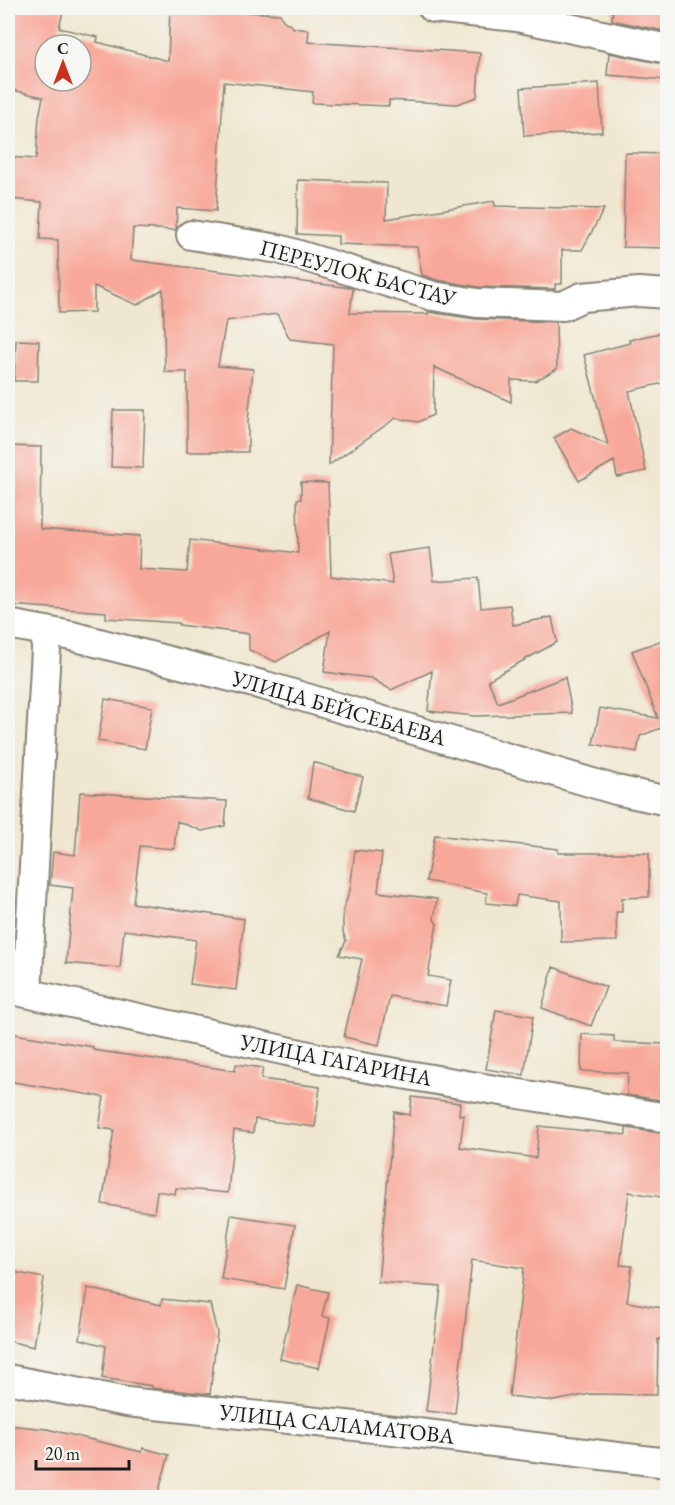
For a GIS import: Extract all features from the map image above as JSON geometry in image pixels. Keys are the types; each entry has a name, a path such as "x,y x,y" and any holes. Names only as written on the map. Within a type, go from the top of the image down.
{"street":[{"path":"433,8 487,10 668,49"},
{"name":"ПЕРЕУЛОК БАСТАУ","path":"191,235 279,249 433,296 477,303 563,306 582,297 639,292 668,294"},
{"name":"УЛИЦА БЕЙСЕБАЕВА","path":"8,624 47,631 266,686 616,790 668,801"},
{"path":"17,991 47,631"},
{"name":"УЛИЦА ГАГАРИНА","path":"17,991 350,1065 668,1118"},
{"name":"УЛИЦА САЛАМАТОВА","path":"8,1379 127,1402 393,1430 668,1463"}],"building":[{"path":"8,8 64,8 59,28 81,33 33,33 33,93 93,93 93,36 98,37 97,42 168,61 170,8 248,8 248,12 280,14 283,20 294,28 309,30 308,42 480,53 477,97 457,104 389,100 389,106 312,103 313,92 224,82 216,211 177,208 176,230 133,228 131,260 351,288 353,289 350,313 428,314 428,312 476,319 556,322 557,369 535,381 511,380 511,402 434,367 433,415 418,422 396,418 329,465 333,344 290,339 277,314 226,321 218,366 253,369 248,422 248,452 187,452 187,372 165,372 163,289 137,305 94,286 94,312 59,313 58,240 40,239 42,202 10,199 10,194 8,194 8,157 36,159 43,97 8,89 13,69 8,68"},
{"path":"613,8 668,8 668,32 612,20"},
{"path":"609,53 668,65 668,80 607,75"},
{"path":"599,83 602,132 524,136 521,88"},
{"path":"625,153 668,154 668,248 623,247"},
{"path":"298,180 387,183 386,219 494,201 495,206 604,209 582,250 562,250 562,284 555,284 555,289 479,287 437,280 422,275 417,247 338,244 338,236 297,234"},
{"path":"668,331 668,382 629,391 646,471 617,477 614,461 579,481 554,438 571,428 608,445 584,355 630,343 629,340"},
{"path":"16,340 39,341 38,381 14,381"},
{"path":"113,410 145,410 143,468 111,467"},
{"path":"8,446 41,447 40,529 140,536 139,569 187,572 190,540 298,553 297,499 301,499 301,482 328,483 331,576 393,584 388,554 430,548 434,581 478,578 481,608 510,605 513,625 552,617 557,642 488,680 498,703 565,677 572,713 475,716 428,711 432,671 391,690 371,678 324,672 330,631 276,662 249,650 249,634 179,625 179,623 106,618 106,612 8,605"},
{"path":"668,638 668,738 666,739 661,728 640,736 637,752 593,744 600,708 658,718 632,651"},
{"path":"105,699 152,707 145,749 98,741"},
{"path":"313,762 363,777 354,811 308,798"},
{"path":"80,792 227,801 225,826 202,831 177,821 174,849 140,846 133,903 244,919 236,990 190,984 196,940 124,930 120,968 66,963 73,888 50,885 53,852 75,855"},
{"path":"435,835 558,849 558,853 649,853 649,897 622,898 622,912 616,912 617,941 561,942 561,901 517,895 515,906 486,903 487,893 426,881"},
{"path":"355,850 382,853 378,892 437,899 434,919 437,924 428,976 451,980 446,1006 390,996 379,1045 344,1037 362,959 339,955 346,941 343,932 343,910 350,890"},
{"path":"553,967 606,987 591,1026 542,1008"},
{"path":"496,1010 533,1016 524,1075 486,1069"},
{"path":"8,1033 93,1047 93,1050 235,1071 236,1064 263,1068 261,1079 320,1087 315,1127 255,1119 253,1133 234,1130 228,1193 176,1188 175,1194 157,1191 154,1213 102,1204 114,1130 99,1128 104,1097 8,1081"},
{"path":"582,1034 614,1036 614,1042 668,1044 668,1101 627,1095 628,1073 581,1071"},
{"path":"412,1097 460,1103 459,1115 464,1115 460,1147 536,1158 539,1126 626,1135 626,1128 668,1134 668,1198 629,1192 620,1265 632,1266 627,1302 668,1309 668,1340 658,1339 657,1395 590,1394 554,1401 509,1396 524,1268 472,1260 455,1414 426,1411 441,1287 378,1282 394,1112 410,1115"},
{"path":"231,1215 295,1225 284,1289 221,1279"},
{"path":"8,1271 44,1278 34,1347 8,1341"},
{"path":"297,1285 328,1292 322,1316 330,1318 319,1368 280,1359"},
{"path":"88,1288 161,1305 162,1299 210,1304 217,1333 210,1394 152,1388 152,1386 102,1378 106,1346 80,1339"},
{"path":"8,1425 47,1429 142,1452 143,1448 169,1455 157,1497 8,1497"}]}
